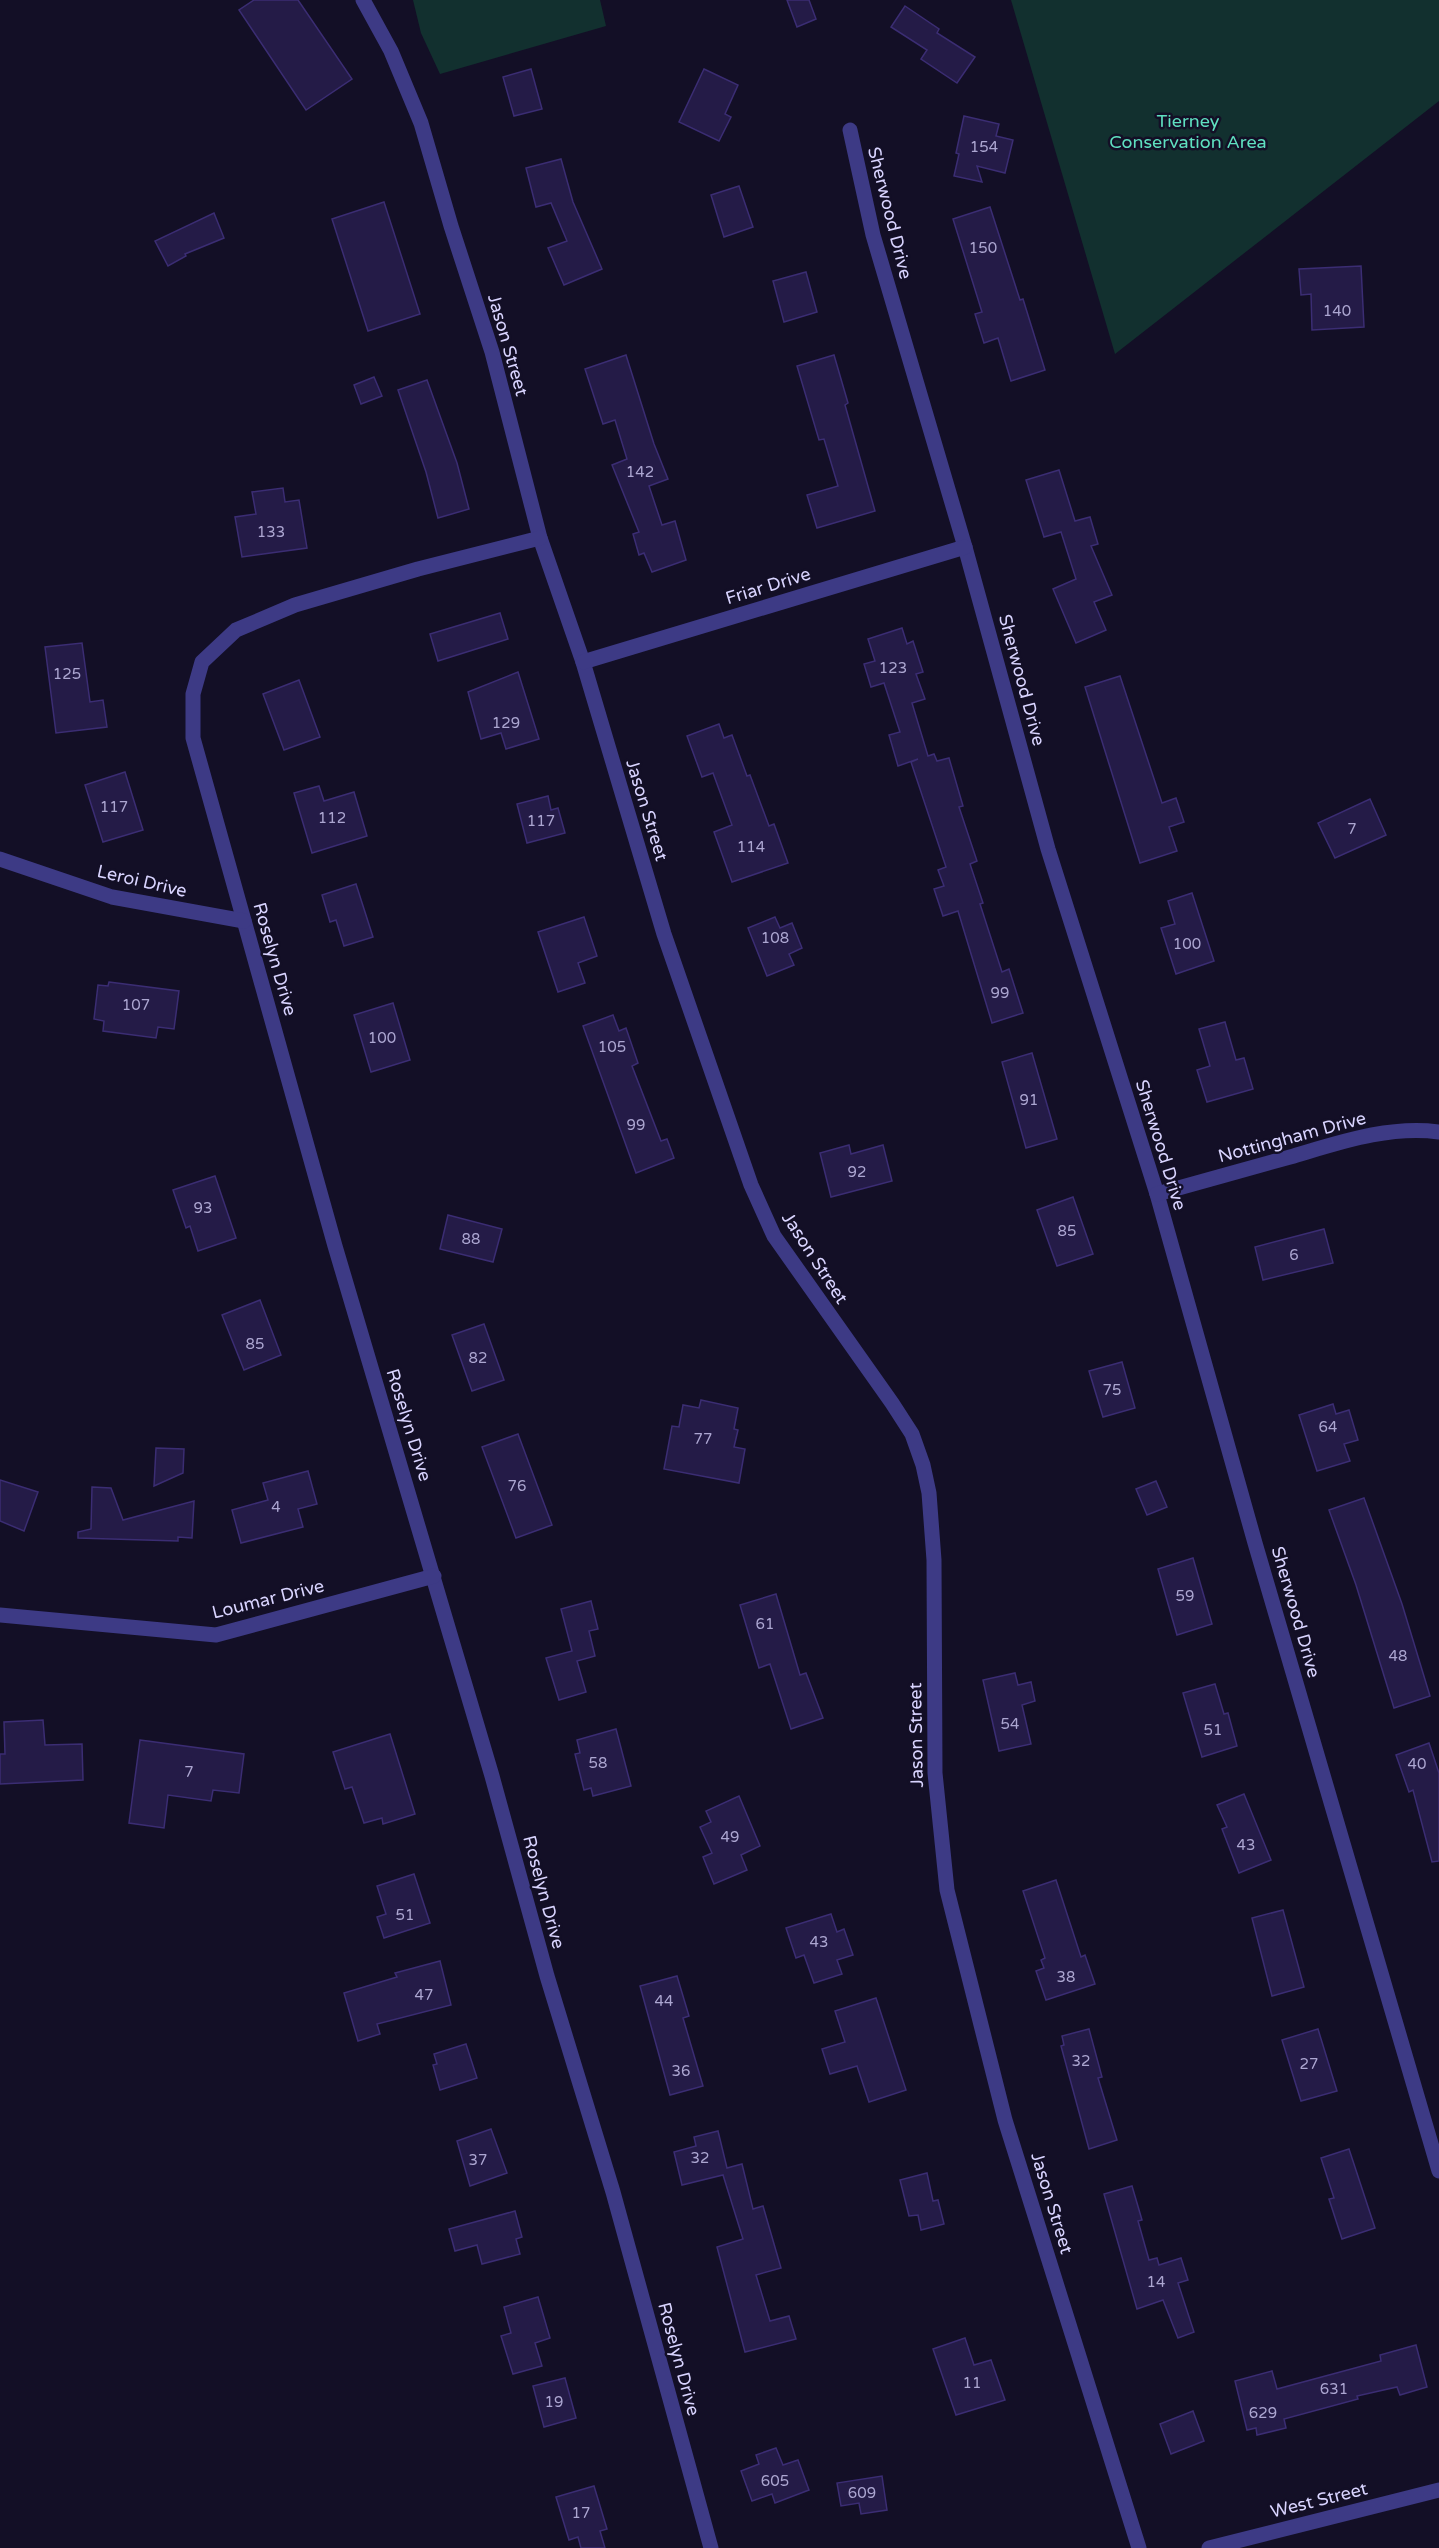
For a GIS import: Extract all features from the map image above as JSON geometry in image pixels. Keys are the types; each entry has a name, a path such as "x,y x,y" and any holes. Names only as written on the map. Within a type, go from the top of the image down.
{"street":[{"name":"Jason Street","path":"363,0 391,51 421,123 451,226 492,352 540,538 583,662 664,934 755,1194 774,1236 912,1434 923,1465 929,1493 934,1560 935,1773 947,1890 1005,2120 1139,2548"},
{"name":"Sherwood Drive","path":"850,130 873,235 965,547 1048,849 1157,1194 1281,1633 1439,2171"},
{"name":"Roselyn Drive","path":"540,538 418,569 296,605 236,630 202,662 193,694 193,738 335,1246 434,1576 547,1976 616,2204 711,2548"},
{"name":"Friar Drive","path":"583,662 965,547"},
{"name":"Leroi Drive","path":"0,859 112,897 244,921"},
{"name":"Nottingham Drive","path":"1157,1194 1346,1141 1389,1132 1423,1130 1439,1132"},
{"name":"Loumar Drive","path":"0,1616 216,1635 434,1576"},
{"name":"West Street","path":"1209,2548 1439,2490"}],"green space":[{"path":"413,0 600,0 606,26 440,74 421,33"},
{"name":"Tierney Conservation Area","path":"1011,0 1439,0 1439,101 1115,354"}],"building":[{"path":"254,0 298,0 352,79 306,110 239,10"},
{"path":"787,0 809,0 816,19 797,27"},
{"path":"905,6 939,29 937,33 975,57 957,83 921,59 927,50 891,27"},
{"path":"531,69 542,109 514,116 503,77"},
{"path":"704,69 738,85 725,114 731,117 719,141 679,122"},
{"path":"964,116 999,124 996,136 1013,140 1005,173 977,166 982,182 954,176 959,154 956,153"},
{"path":"561,159 573,202 602,269 564,285 548,248 567,241 551,203 536,207 526,168"},
{"path":"739,186 753,227 724,237 711,195"},
{"path":"384,202 420,314 368,331 332,219"},
{"path":"990,207 1020,300 1023,299 1045,370 1011,381 998,338 984,343 975,314 982,312 953,219"},
{"path":"214,213 224,238 185,254 186,256 168,266 155,241"},
{"path":"1361,266 1364,327 1312,330 1311,294 1301,295 1299,269"},
{"path":"806,272 817,312 784,322 773,281"},
{"path":"626,355 654,444 668,479 649,486 662,525 675,521 686,560 652,572 644,553 639,555 633,534 639,532 612,465 627,459 615,420 603,424 585,369"},
{"path":"834,355 848,403 845,405 875,511 817,528 807,495 838,486 824,439 819,440 797,366"},
{"path":"374,377 382,396 361,404 354,385"},
{"path":"427,380 457,463 469,509 438,518 426,472 398,390"},
{"path":"1059,470 1075,521 1090,517 1098,544 1091,546 1112,595 1094,602 1106,630 1076,643 1053,589 1076,579 1061,532 1044,537 1026,480"},
{"path":"283,488 285,502 299,500 307,548 242,557 235,517 256,514 252,492"},
{"path":"500,613 508,639 438,661 430,634"},
{"path":"902,628 907,644 913,641 923,672 916,674 925,699 912,703 928,756 934,754 937,761 949,758 963,806 959,807 977,861 970,864 983,903 980,904 1002,972 1009,969 1023,1013 992,1023 958,911 943,916 934,889 944,886 938,870 946,867 911,762 918,759 898,766 889,735 900,732 884,683 871,687 864,664 875,661 868,639"},
{"path":"82,643 90,702 103,700 107,727 56,733 45,647"},
{"path":"518,672 539,739 506,749 501,733 481,739 468,692"},
{"path":"1120,676 1162,803 1176,798 1184,822 1169,827 1177,851 1140,863 1085,687"},
{"path":"299,680 320,737 284,750 263,694"},
{"path":"719,724 724,738 732,735 769,826 774,824 788,863 732,882 714,832 732,825 713,773 702,777 687,736"},
{"path":"125,772 143,830 103,842 85,785"},
{"path":"319,786 324,801 354,792 367,836 312,853 294,793"},
{"path":"548,796 551,810 558,808 565,833 527,843 517,804"},
{"path":"1370,799 1386,835 1335,858 1318,823"},
{"path":"356,884 373,937 344,946 336,920 330,922 322,895"},
{"path":"1192,893 1214,961 1176,974 1161,928 1175,924 1168,901"},
{"path":"584,917 597,956 578,963 585,983 558,992 538,932"},
{"path":"775,917 780,928 792,923 802,948 789,954 794,965 767,976 748,928"},
{"path":"109,982 179,991 174,1029 158,1027 156,1038 103,1031 104,1021 94,1019 98,985 108,986"},
{"path":"393,1003 410,1060 371,1072 354,1015"},
{"path":"613,1015 619,1031 626,1028 638,1063 632,1066 661,1141 667,1139 674,1158 636,1173 583,1026"},
{"path":"1225,1022 1236,1060 1244,1058 1253,1089 1207,1102 1197,1070 1210,1066 1199,1029"},
{"path":"1032,1053 1057,1139 1026,1148 1002,1062"},
{"path":"849,1145 851,1154 883,1145 892,1181 831,1197 820,1153"},
{"path":"215,1176 236,1238 198,1251 190,1226 186,1228 173,1190"},
{"path":"1073,1197 1093,1254 1057,1266 1037,1210"},
{"path":"448,1215 502,1229 493,1262 440,1249"},
{"path":"1324,1229 1333,1263 1263,1280 1255,1247"},
{"path":"260,1300 281,1355 244,1370 222,1315"},
{"path":"484,1324 504,1380 472,1391 452,1335"},
{"path":"1122,1362 1135,1408 1103,1417 1089,1371"},
{"path":"701,1400 738,1408 734,1429 738,1430 734,1447 745,1449 739,1483 664,1469 672,1426 679,1427 683,1405 699,1408"},
{"path":"1333,1404 1336,1414 1349,1410 1358,1440 1344,1444 1350,1461 1317,1471 1299,1415"},
{"path":"518,1434 552,1525 516,1538 482,1447"},
{"path":"156,1448 184,1449 183,1473 154,1486"},
{"path":"308,1471 317,1504 298,1509 303,1527 241,1543 232,1510 268,1500 263,1483"},
{"path":"0,1480 38,1492 24,1531 0,1521"},
{"path":"1156,1481 1167,1507 1147,1515 1136,1489"},
{"path":"92,1487 111,1488 123,1520 194,1501 192,1538 178,1537 178,1541 78,1538 78,1532 91,1529"},
{"path":"1364,1498 1402,1604 1430,1696 1394,1708 1356,1585 1329,1510"},
{"path":"1193,1558 1212,1624 1177,1635 1158,1569"},
{"path":"776,1594 800,1675 806,1673 823,1718 791,1729 770,1664 759,1668 740,1605"},
{"path":"591,1601 598,1629 589,1631 595,1656 577,1661 586,1692 559,1700 546,1658 572,1651 561,1609"},
{"path":"1015,1673 1018,1685 1031,1682 1035,1701 1022,1705 1031,1744 999,1751 983,1680"},
{"path":"1215,1684 1224,1714 1228,1713 1237,1746 1202,1757 1183,1693"},
{"path":"43,1720 45,1745 82,1744 83,1780 0,1784 0,1754 5,1754 4,1722"},
{"path":"616,1729 631,1786 593,1796 591,1788 584,1790 575,1754 580,1753 577,1740"},
{"path":"390,1734 415,1814 383,1824 382,1818 364,1823 352,1787 345,1789 333,1752"},
{"path":"140,1740 244,1754 239,1793 213,1790 211,1801 168,1795 164,1828 129,1823"},
{"path":"1429,1743 1439,1773 1439,1861 1432,1862 1413,1790 1409,1792 1396,1755"},
{"path":"1244,1794 1271,1860 1239,1873 1222,1829 1227,1827 1217,1805"},
{"path":"739,1796 760,1846 741,1855 747,1870 714,1884 703,1857 712,1853 700,1827 711,1822 706,1811"},
{"path":"414,1874 430,1923 384,1938 377,1917 386,1914 377,1886"},
{"path":"1056,1880 1081,1957 1085,1955 1095,1984 1046,2000 1036,1971 1044,1968 1041,1960 1045,1958 1023,1891"},
{"path":"1283,1910 1304,1987 1272,1996 1252,1918"},
{"path":"831,1914 837,1932 844,1929 853,1955 837,1960 842,1974 814,1983 804,1955 796,1958 786,1928"},
{"path":"440,1961 451,2005 377,2024 380,2034 358,2041 344,1993 397,1977 395,1973"},
{"path":"677,1976 689,2016 683,2018 703,2086 670,2095 640,1986"},
{"path":"876,1998 906,2090 869,2102 857,2066 830,2074 822,2049 845,2042 835,2011"},
{"path":"1089,2029 1102,2077 1098,2078 1117,2140 1089,2149 1061,2046 1064,2045 1062,2036"},
{"path":"1318,2029 1337,2091 1301,2101 1282,2040"},
{"path":"466,2044 477,2078 440,2090 433,2065 437,2064 434,2054"},
{"path":"491,2129 507,2173 470,2186 457,2141"},
{"path":"718,2131 727,2168 742,2164 753,2209 763,2206 781,2268 756,2275 770,2321 789,2316 796,2339 745,2352 717,2247 743,2239 723,2175 682,2185 674,2152 696,2146 694,2137"},
{"path":"1349,2149 1375,2228 1342,2239 1329,2199 1334,2198 1321,2158"},
{"path":"927,2173 933,2201 938,2200 944,2224 921,2230 918,2215 909,2216 900,2180"},
{"path":"1132,2186 1142,2220 1138,2221 1149,2260 1157,2258 1159,2265 1181,2258 1188,2280 1178,2283 1194,2332 1178,2338 1163,2300 1137,2309 1104,2194"},
{"path":"515,2211 522,2237 516,2239 520,2254 482,2264 477,2245 455,2251 449,2229"},
{"path":"538,2297 550,2338 535,2343 542,2366 513,2374 501,2336 511,2333 504,2307"},
{"path":"965,2338 974,2365 991,2360 1005,2400 956,2415 933,2349"},
{"path":"1416,2345 1427,2387 1400,2395 1397,2387 1357,2396 1358,2399 1284,2419 1286,2428 1257,2435 1256,2428 1247,2430 1235,2381 1272,2371 1277,2389 1381,2361 1380,2355"},
{"path":"565,2378 576,2418 544,2427 533,2386"},
{"path":"1193,2411 1204,2441 1171,2454 1160,2424"},
{"path":"776,2448 783,2465 798,2460 809,2490 775,2503 772,2494 752,2501 741,2471 759,2464 756,2455"},
{"path":"882,2476 887,2510 861,2514 859,2503 841,2506 837,2483"},
{"path":"594,2486 607,2529 600,2531 605,2548 581,2548 578,2537 569,2540 556,2497"}]}
